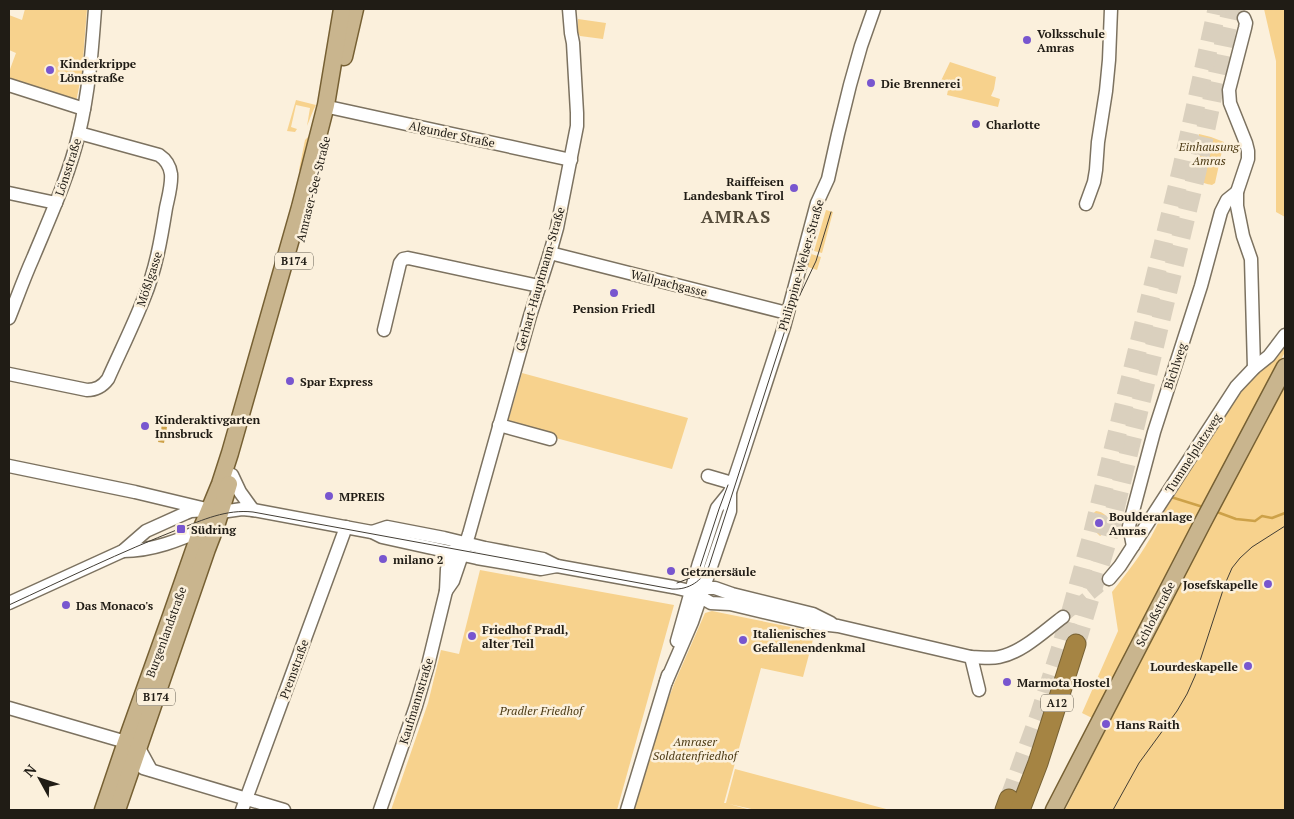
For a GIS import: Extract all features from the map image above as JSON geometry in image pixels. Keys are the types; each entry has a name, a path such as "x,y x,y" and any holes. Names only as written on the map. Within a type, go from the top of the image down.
{"highway":[{"name":"A12","path":"1011,807 1038,763 1076,644"}],"main road":[{"name":"Amraser-See-Straße","path":"221,514 220,484 300,210 326,104 342,9"},
{"name":"Amraser-See-Straße","path":"221,514 312,196 355,9"},
{"name":"Schloßstraße","path":"1054,810 1285,367"},
{"name":"Burgenlandstraße","path":"117,810 133,765 132,745 201,530 221,514"},
{"name":"Burgenlandstraße","path":"103,810 132,745 221,514"}],"street":[{"name":"Lönsstraße","path":"9,318 56,203 79,133 89,77 95,9"},
{"name":"Gerhart-Hauptmann-Straße","path":"460,550 557,228 575,138 577,113 569,9"},
{"name":"Philippine-Welser-Straße","path":"627,810 666,682 692,622 698,592 730,511 731,487 787,313 817,203 828,179 850,85 874,9"},
{"path":"1086,204 1096,170 1109,60 1110,9"},
{"name":"Bichlweg","path":"1244,18 1246,22 1245,28 1228,90 1230,103 1248,151 1248,159 1237,192 1239,219 1250,259 1254,368"},
{"path":"9,85 84,109"},
{"name":"Algunder Straße","path":"332,108 570,160"},
{"name":"Mößlgasse","path":"9,374 86,390 96,389 103,385 108,379 144,298 153,270 171,182 171,172 168,164 159,156 79,133"},
{"name":"Bichlweg","path":"1133,546 1129,526 1154,432 1201,286 1221,212 1227,200 1237,192"},
{"path":"9,193 56,203"},
{"name":"Wallpachgasse","path":"550,253 787,313"},
{"path":"384,330 400,263 403,259 408,258 539,286"},
{"name":"Tummelplatzweg","path":"1109,579 1120,566 1236,387 1254,368 1269,356 1285,335"},
{"path":"499,425 550,439"},
{"path":"9,466 186,503 221,514"},
{"path":"232,475 240,492 253,510"},
{"path":"708,476 731,487"},
{"path":"9,602 123,551 144,532 190,511 221,514 253,510 372,532 382,537 460,550 541,569 557,566 698,592 711,603 730,604 811,623 838,626 971,657 999,657 1012,652 1063,617"},
{"name":"Premstraße","path":"244,804 346,527"},
{"path":"123,551 148,549 172,542 201,530"},
{"path":"172,542 181,545 192,556"},
{"name":"Kaufmannstraße","path":"380,810 426,675 446,591 453,580 460,550"},
{"path":"971,657 980,690"},
{"path":"9,708 132,745 151,770"},
{"path":"133,765 244,804 284,810"}],"green space":[{"path":"25,9 87,9 82,72 76,100 9,78 9,72 16,53 9,50 9,15 22,20"},
{"path":"1264,9 1285,9 1285,217 1276,212 1276,61"},
{"path":"578,19 606,23 603,39 580,36 578,33"},
{"path":"950,62 996,77 991,96 1000,99 998,107 947,95 948,90 938,87"},
{"path":"296,100 316,105 307,126 310,108 296,105 291,127 297,129 295,132 287,131"},
{"name":"Einhausung Amras","path":"1199,134 1224,142 1215,183 1212,185 1202,182 1198,178 1199,168 1195,163"},
{"path":"309,136 301,172 299,170 305,140"},
{"path":"826,210 833,212 822,253 814,251"},
{"path":"808,253 821,257 817,270 805,264"},
{"path":"1285,339 1285,352 1092,718 1082,713 1118,631 1112,592 1133,565 1161,516 1243,385"},
{"path":"522,373 688,418 672,469 507,425"},
{"path":"1285,378 1285,810 1065,810 1284,380"},
{"name":"Boulderanlage Amras","path":"1096,511 1105,515 1109,522 1109,526 1100,536 1090,526 1091,517"},
{"name":"Pradler Friedhof","path":"480,570 674,605 617,810 391,810 428,703 441,650 459,654"},
{"name":"Amraser Soldatenfriedhof","path":"712,611 815,632 803,677 761,668 724,803 726,803 735,769 890,810 756,810 729,804 751,810 632,810 652,743 674,684 705,613"}],"shaded area":[{"path":"162,425 167,427 164,443 158,442"}],"waterway":[{"path":"1171,497 1203,507"},
{"path":"1217,512 1236,519 1255,521 1262,516 1272,518 1285,513"}],"tunnel":[{"path":"1009,799 1061,647 1093,532 1182,167 1217,9"},
{"path":"1076,644 1107,542 1197,171 1231,9"},
{"path":"1236,9 1244,18"},
{"path":"1063,617 1109,579"}],"tram line":[{"path":"9,605 114,556 179,529 215,516 233,512 253,512 672,589 684,588 694,584 703,576 709,566 789,318 816,261 831,212"},
{"path":"677,583 690,578 700,567 728,485"},
{"path":"1113,810 1139,763 1187,694 1232,568 1252,547 1285,526"}],"place":[{"name":"Volksschule Amras","path":"1027,40"},
{"name":"Kinderkrippe Lönsstraße","path":"50,70"},
{"name":"Die Brennerei","path":"871,83"},
{"name":"Charlotte","path":"976,124"},
{"name":"Raiffeisen Landesbank Tirol","path":"794,188"},
{"name":"Pension Friedl","path":"614,293"},
{"name":"Spar Express","path":"290,381"},
{"name":"Kinderaktivgarten Innsbruck","path":"145,426"},
{"name":"MPREIS","path":"329,496"},
{"name":"Boulderanlage Amras","path":"1099,523"},
{"name":"Südring","path":"181,529"},
{"name":"milano 2","path":"383,559"},
{"name":"Getznersäule","path":"671,571"},
{"name":"Josefskapelle","path":"1268,584"},
{"name":"Das Monaco's","path":"66,605"},
{"name":"Friedhof Pradl, alter Teil","path":"472,636"},
{"name":"Italienisches Gefallenendenkmal","path":"743,640"},
{"name":"Lourdeskapelle","path":"1248,666"},
{"name":"Marmota Hostel","path":"1007,682"},
{"name":"Hans Raith","path":"1106,724"}],"district":[{"name":"AMRAS","path":"736,216"}]}
